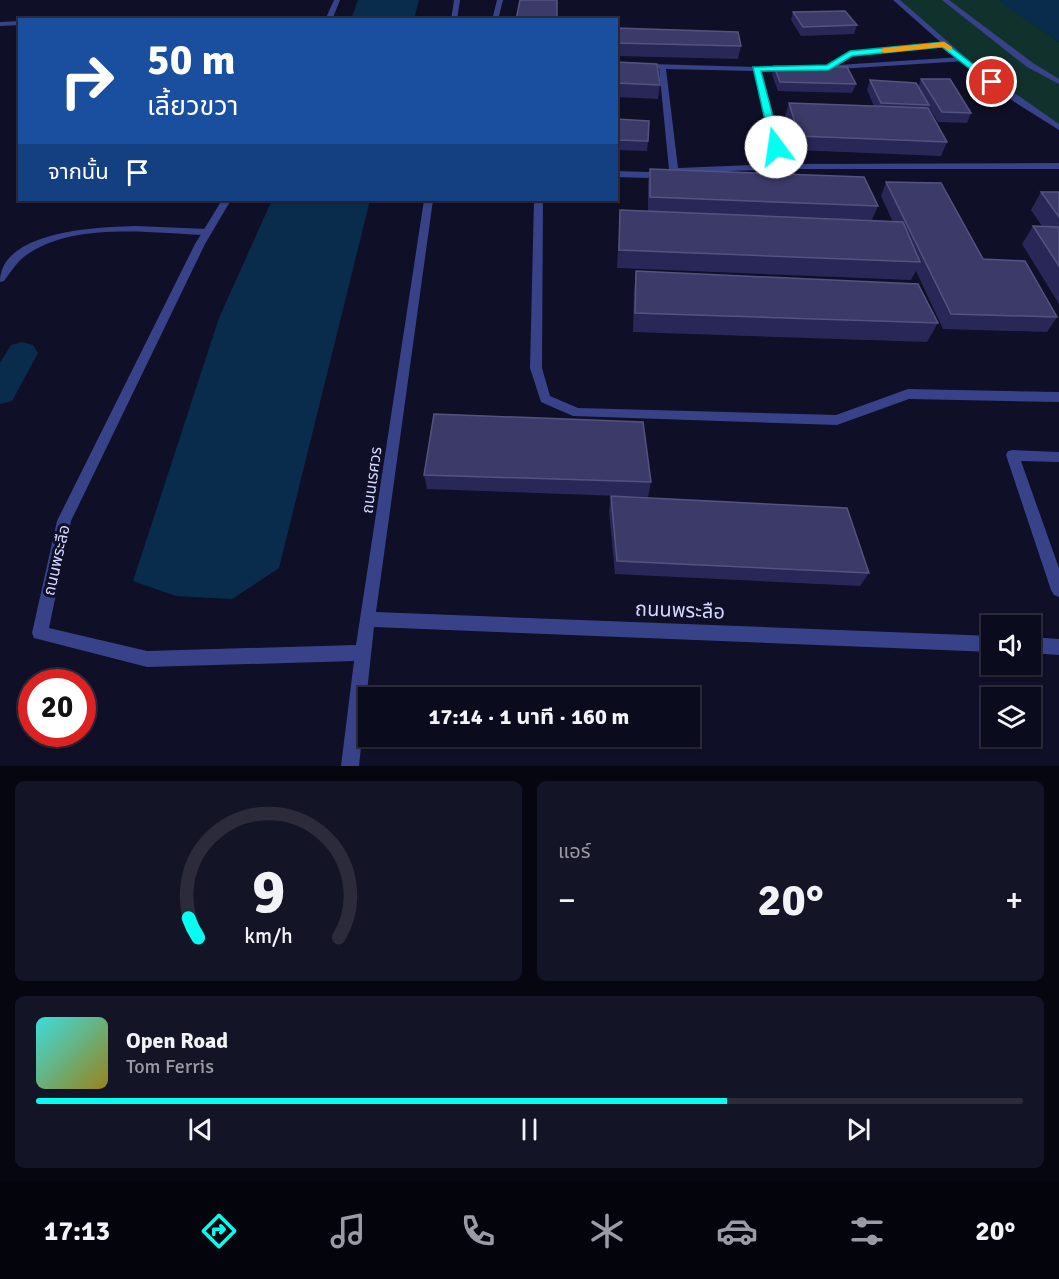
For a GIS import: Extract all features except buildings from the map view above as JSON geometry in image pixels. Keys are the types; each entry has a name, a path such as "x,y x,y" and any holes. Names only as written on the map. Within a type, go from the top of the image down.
{"street":[{"path":"329,18 337,0"},
{"path":"454,18 457,0"},
{"path":"496,18 500,0"},
{"path":"896,0 944,45 1022,105 1059,128"},
{"path":"945,0 1030,65 1059,82"},
{"path":"0,24 18,23"},
{"path":"829,68 850,54 944,45"},
{"path":"818,68 962,59"},
{"path":"618,65 797,69"},
{"path":"662,66 674,171"},
{"path":"756,69 781,166"},
{"path":"618,174 648,175 693,169 781,166 1059,166"},
{"name":"ถนนพระลือ","path":"225,201 207,232 64,520 40,633 147,659 363,653"},
{"name":"ถนนเรศวร","path":"350,766 367,619 429,201"},
{"path":"538,201 536,368 545,399 578,413 837,420 908,394 1059,397"},
{"path":"0,279 20,254 59,237 90,231 207,232"},
{"path":"1059,457 1013,455 1059,590"},
{"name":"ถนนพระลือ","path":"367,619 981,644"},
{"path":"1041,645 1059,646"}],"green space":[{"path":"896,0 999,0 1059,42 1059,127 1022,105"}],"water":[{"path":"358,0 419,0 414,18 351,18"},
{"path":"999,0 1059,0 1059,42 1006,6"},
{"path":"272,201 370,201 279,568 232,599 176,596 133,581 219,318"}],"waterway":[{"path":"0,392 22,353"}],"slow traffic":[{"path":"884,50 944,45 949,49"}],"route":[{"path":"776,147 756,69 829,68 850,54 944,45 992,82"}]}
